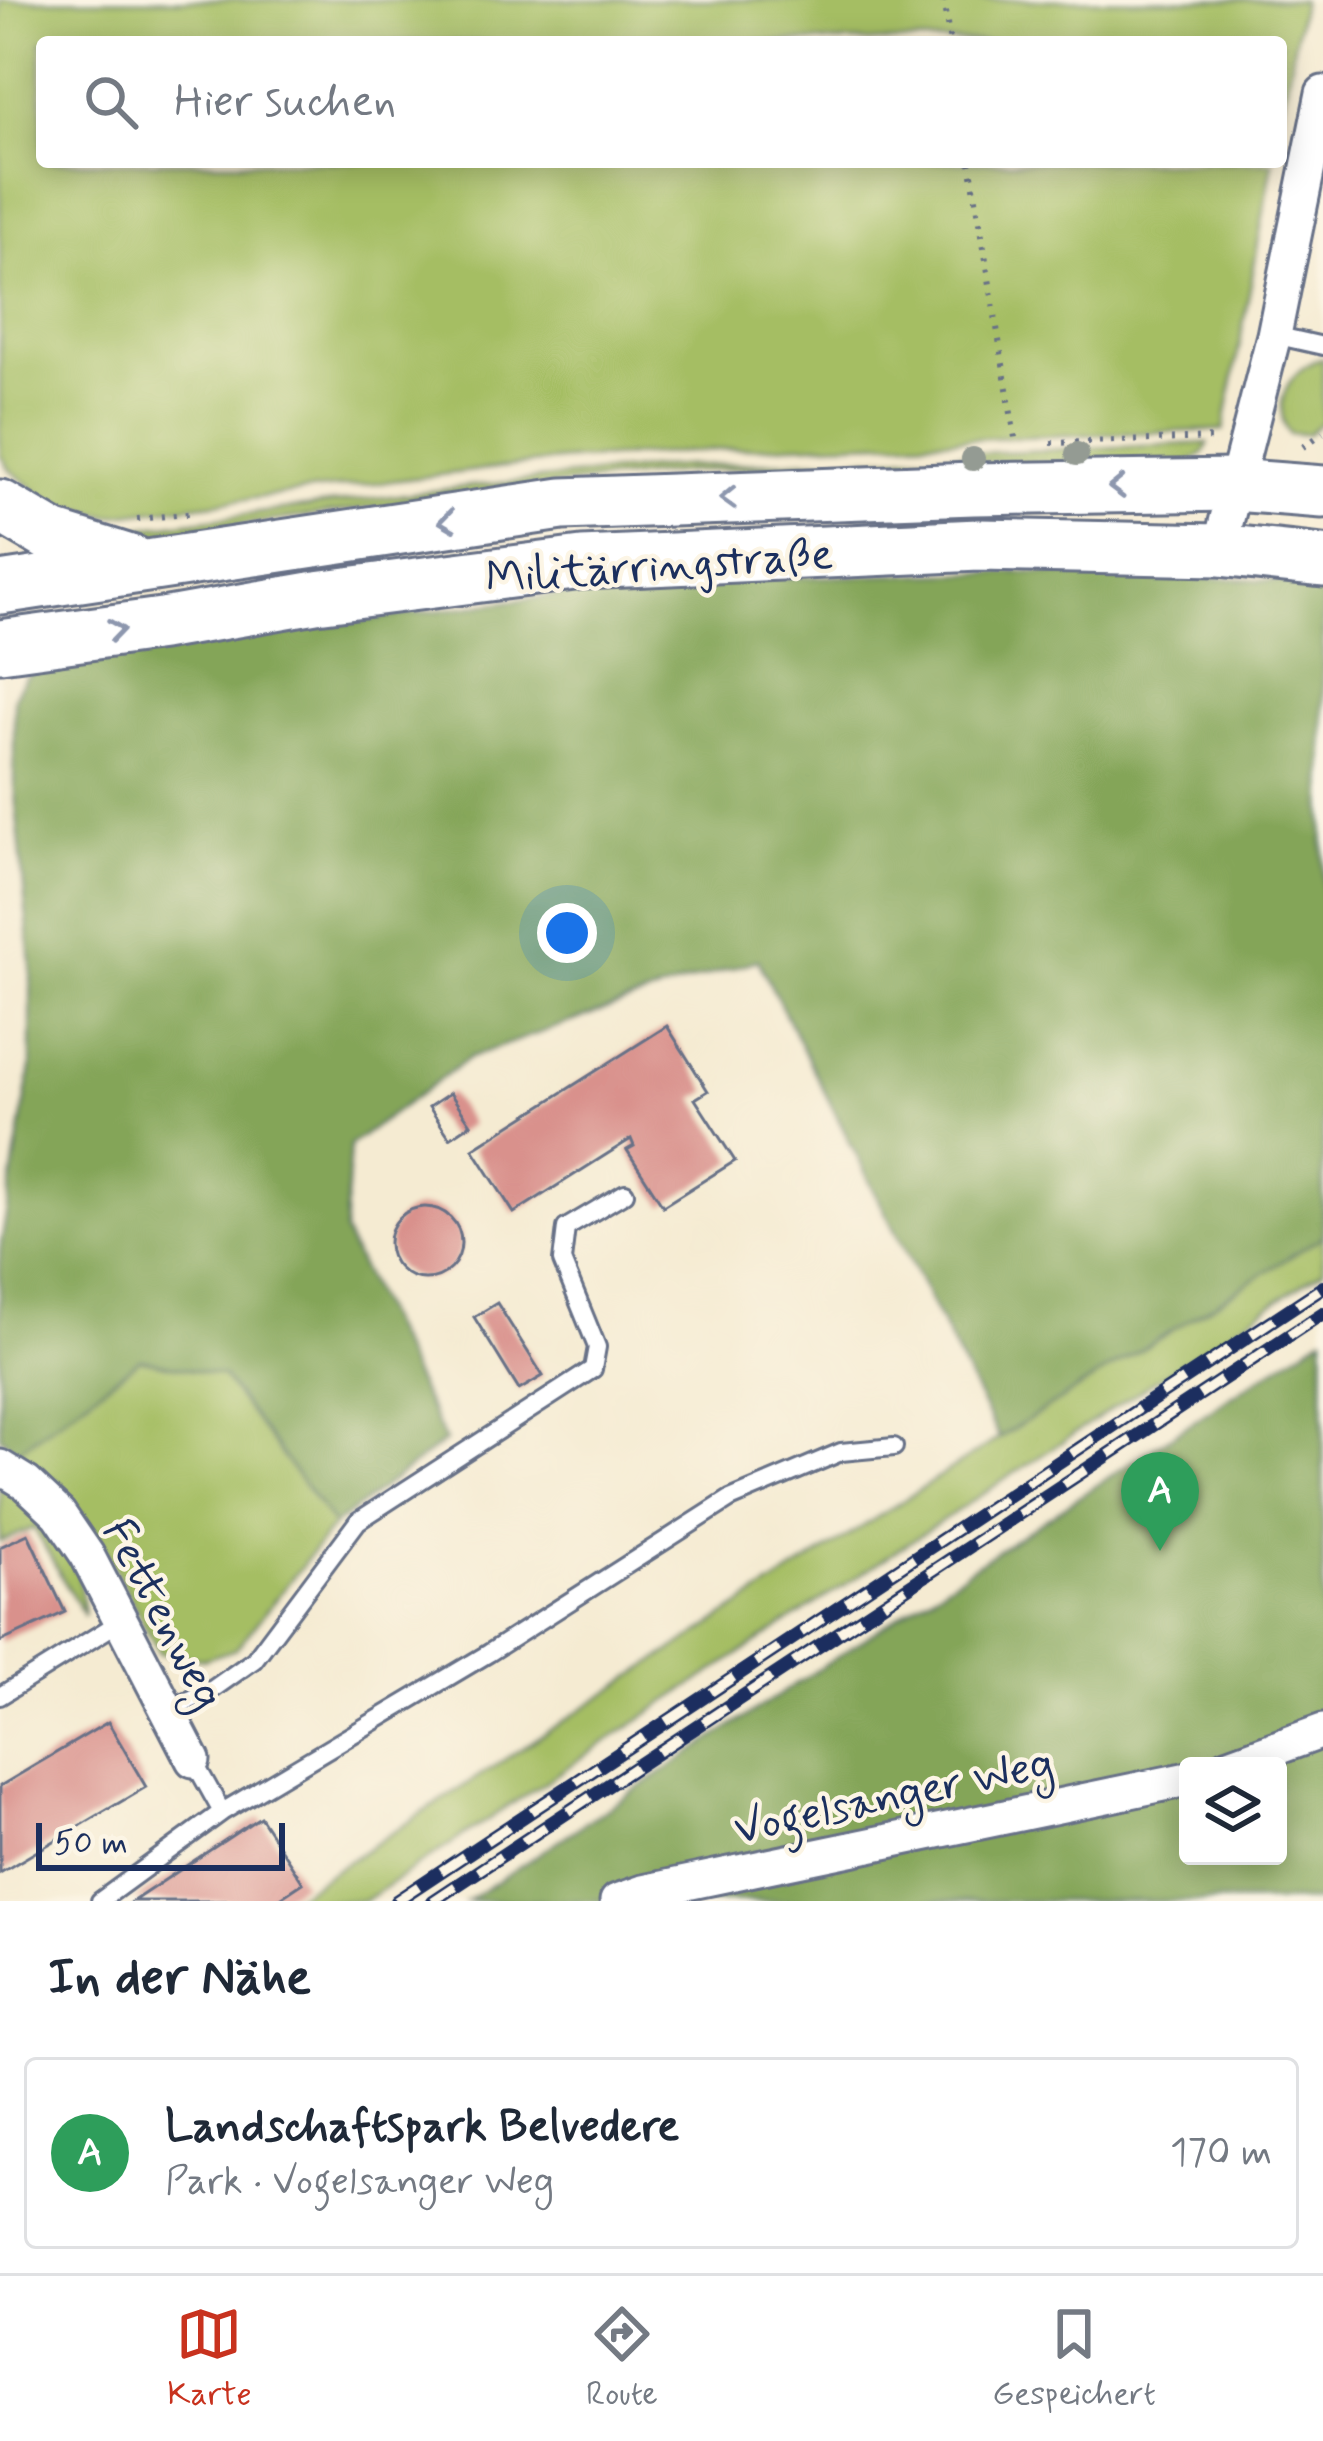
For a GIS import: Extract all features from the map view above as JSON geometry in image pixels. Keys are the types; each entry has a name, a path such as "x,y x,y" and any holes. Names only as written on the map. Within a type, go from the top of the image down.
{"main road":[{"name":"Militärringstraße","path":"0,588 562,504 1234,485 1323,493"},
{"path":"0,506 53,537 145,566"},
{"name":"Militärringstraße","path":"0,646 316,597 582,563 979,545 1219,550 1323,561"}],"street":[{"path":"1219,550 1274,335 1323,93"},
{"name":"Fettenweg","path":"0,1467 26,1483 59,1514 87,1555 193,1760"},
{"path":"1252,1757 1323,1731"},
{"name":"Vogelsanger Weg","path":"617,1901 1179,1781"}],"lane":[{"path":"1274,335 1323,346"},
{"path":"167,1711 213,1689 254,1660 358,1521 593,1369 597,1347 562,1261 566,1228 625,1193"},
{"path":"100,1901 222,1812 489,1653 730,1499 841,1452 895,1447"},
{"path":"0,1696 121,1621"},
{"path":"193,1760 222,1812"}],"path":[{"path":"943,0 949,36"},
{"path":"971,168 1016,444"}],"green space":[{"path":"0,0 1302,0 1287,84 1287,36 36,36 36,168 1272,168 1224,430 790,445 554,461 110,516 52,504 9,469 0,455"},
{"path":"1323,358 1323,421 1308,434 1289,434 1282,410 1286,388 1301,369"},
{"path":"1208,443 1198,457 1181,463 792,465 532,488 141,538 108,530 663,467"},
{"path":"1019,572 1323,585 1323,1236 999,1438 758,960 470,1057 350,1145 344,1233 445,1441 334,1525 222,1376 140,1359 17,1451 0,1436 0,1250 31,1067 31,964 14,784 14,697 25,677 69,658 596,590 765,578"},
{"path":"1323,1236 1323,1270 364,1901 287,1901 999,1438"},
{"path":"1323,1336 1323,1901 467,1901"},
{"path":"140,1359 222,1376 334,1525 236,1649 205,1659 159,1653 108,1556 17,1451"},
{"path":"0,1486 17,1494 44,1519 78,1568 84,1616 34,1528 0,1542"}],"building":[{"path":"667,1026 708,1091 695,1099 735,1161 663,1206 627,1150 634,1146 631,1139 514,1213 473,1149"},
{"path":"450,1093 471,1124 450,1138 429,1107"},
{"path":"425,1207 451,1217 461,1243 451,1269 425,1279 399,1269 389,1243 399,1217"},
{"path":"497,1303 543,1376 519,1390 474,1317"},
{"path":"28,1534 65,1612 0,1642 0,1547"},
{"path":"108,1722 146,1787 0,1873 0,1786"},
{"path":"260,1817 303,1883 276,1901 133,1901"}],"railway":[{"path":"396,1901 1323,1287"},
{"path":"433,1901 1323,1313"}],"place":[{"name":"Landschaftspark Belvedere","path":"1160,1551"}]}
